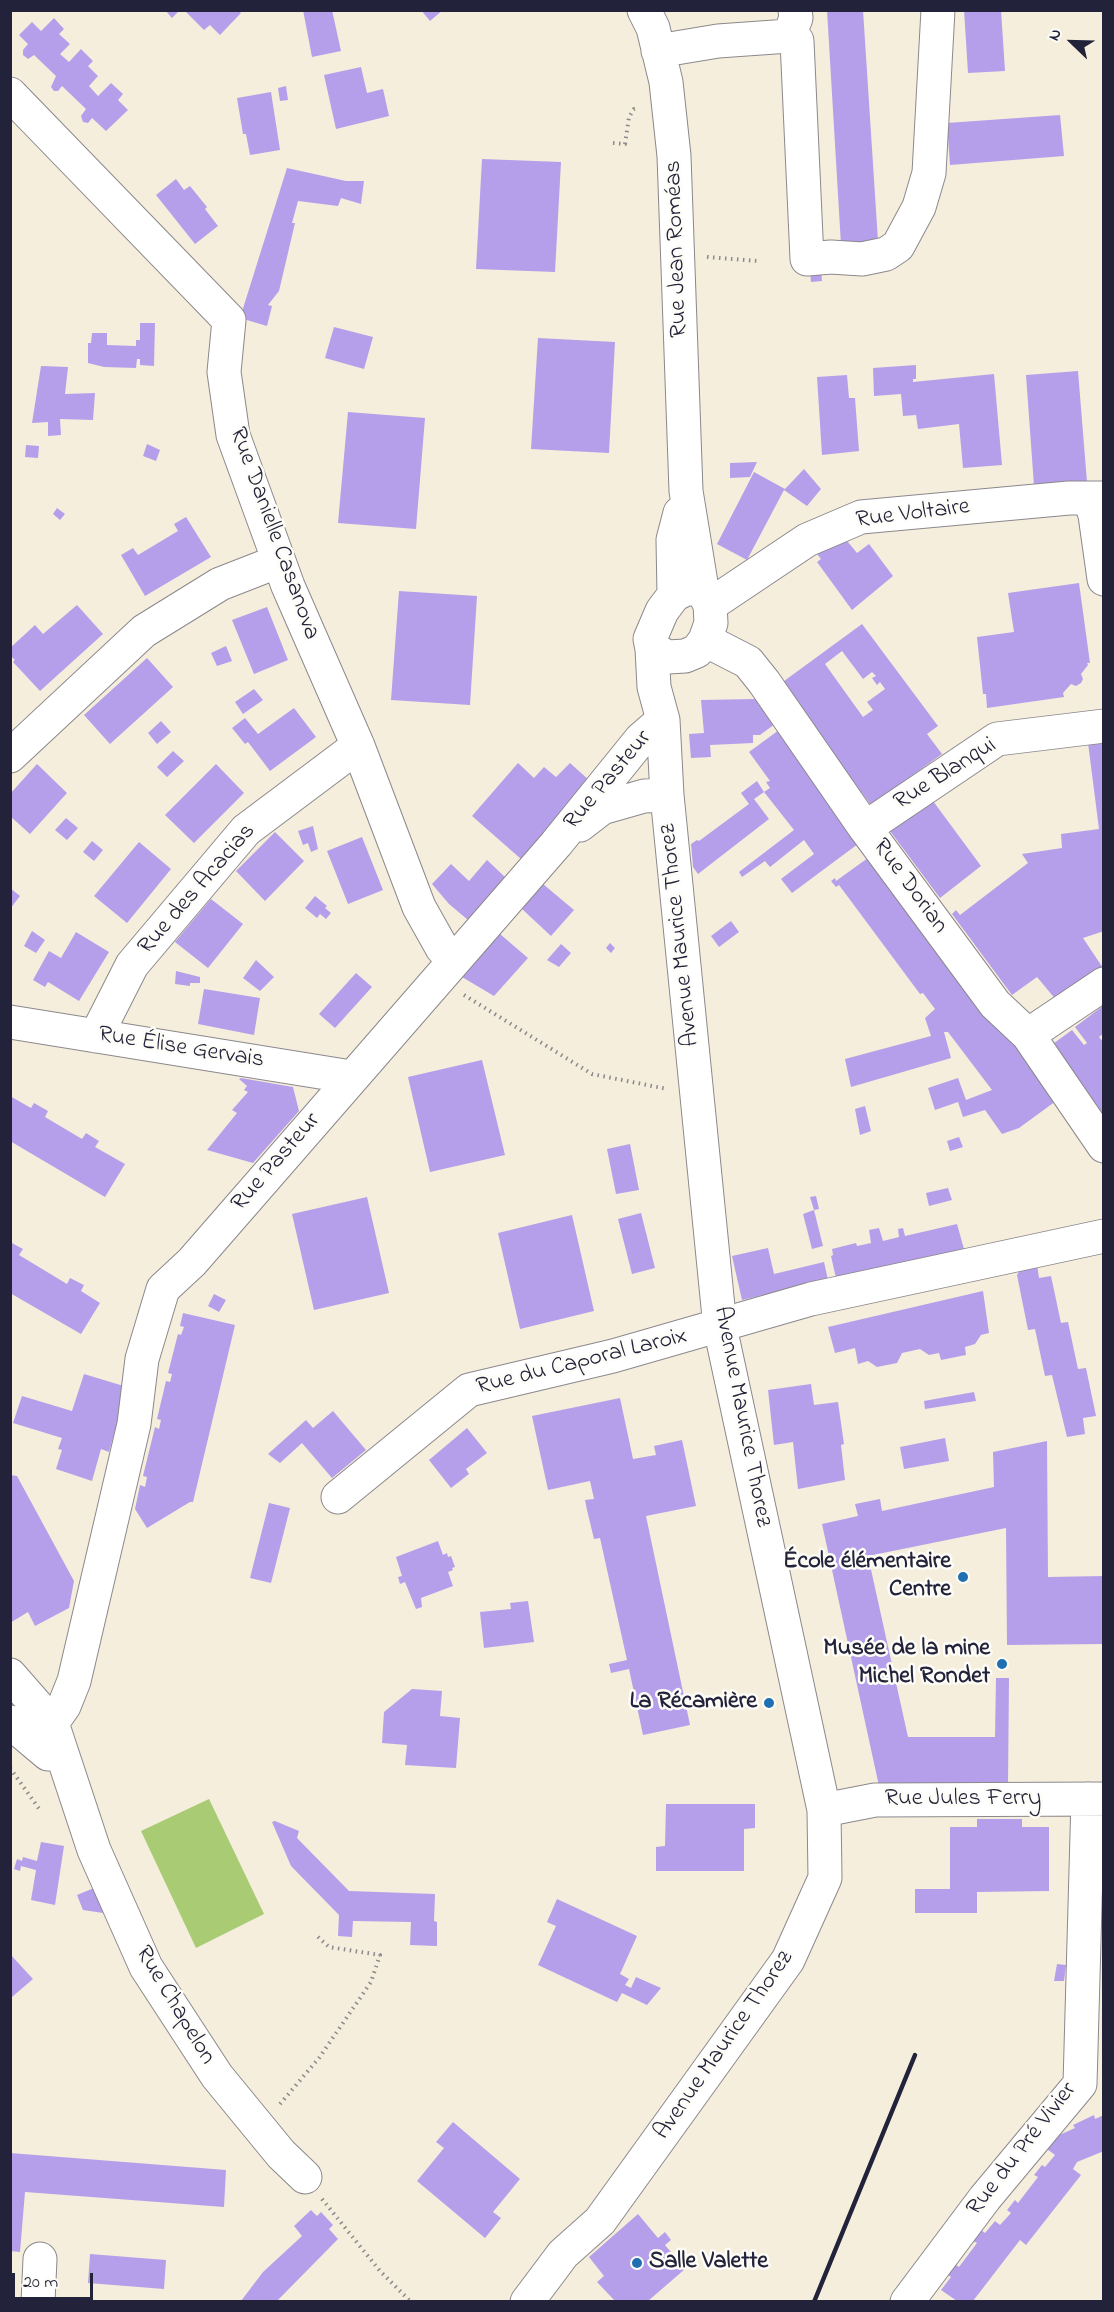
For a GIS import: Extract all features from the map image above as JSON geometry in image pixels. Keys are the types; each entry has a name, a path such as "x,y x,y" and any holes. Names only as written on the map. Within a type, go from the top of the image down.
{"street":[{"name":"Rue Jean Roméas","path":"644,10 653,28 666,82 675,156 686,492 673,540 695,596"},
{"path":"658,51 718,41 792,23 797,41 807,260 831,257 862,259 886,254 898,246 919,207 929,172 938,10"},
{"name":"Rue Danielle Casanova","path":"10,94 229,320 224,372 233,435 279,561 358,746 419,907 442,948 446,970"},
{"name":"Rue Voltaire","path":"695,596 807,540 861,517 1058,499 1097,499"},
{"path":"1097,499 1095,515 1104,579"},
{"path":"10,756 144,631 220,584 279,561"},
{"path":"695,596 711,623 695,648 668,657 652,649 650,639 662,611 695,596"},
{"name":"Avenue Maurice Thorez","path":"663,720 695,648"},
{"name":"Rue Dorian","path":"695,648 748,662 865,828 995,1004 1028,1035 1104,1146"},
{"name":"Avenue Maurice Thorez","path":"527,2301 563,2254 600,2221 788,1960 825,1878 824,1810 720,1327 667,795 663,720 654,687 652,649"},
{"name":"Rue Pasteur","path":"32,1728 64,1706 74,1681 134,1424 142,1359 163,1289 192,1262 556,844 641,739 663,720"},
{"name":"Rue Blanqui","path":"865,828 997,739 1104,726"},
{"name":"Rue des Acacias","path":"96,1036 132,965 246,830 358,746"},
{"name":"Rue Pasteur","path":"556,844 602,808 644,796 667,795"},
{"path":"1028,1035 1104,984"},
{"name":"Rue Élise Gervais","path":"10,1022 351,1077"},
{"name":"Rue du Caporal Laroix","path":"338,1497 469,1390 613,1356 811,1299 1104,1236"},
{"path":"10,1675 32,1728"},
{"name":"Rue Chapelon","path":"32,1728 71,1776 94,1850 146,1967 217,2076 281,2154 305,2177"},
{"name":"Rue Jules Ferry","path":"824,1810 875,1800 1096,1799"},
{"name":"Rue du Pré Vivier","path":"907,2301 985,2198 1092,2089 1096,1799"},
{"path":"38,2301 40,2259"}],"path":[{"path":"446,970 592,1074 697,1095"},
{"path":"10,1768 40,1810"},
{"path":"260,2128 325,2048 371,1982 380,1955 329,1947 317,1936"},
{"path":"305,2177 380,2271 411,2301"}],"green space":[{"path":"209,1799 264,1914 196,1948 141,1831"}],"building":[{"path":"165,10 180,10 172,18"},
{"path":"184,10 238,10 241,13 220,35 210,25 204,30"},
{"path":"303,10 332,10 341,51 312,57"},
{"path":"421,10 443,10 430,21"},
{"path":"827,10 863,10 878,241 841,245"},
{"path":"964,10 1001,10 1005,71 968,73"},
{"path":"54,18 64,29 59,34 70,44 60,54 69,62 81,49 93,61 88,66 98,76 89,86 98,96 111,83 123,94 118,100 128,110 106,131 92,118 88,123 83,122 81,116 86,109 62,86 58,91 54,91 51,87 56,76 34,55 28,59 23,55 23,50 28,44 19,35 32,22 41,31"},
{"path":"361,67 367,93 383,89 389,116 336,129 324,75"},
{"path":"286,86 288,100 280,101 278,88"},
{"path":"271,92 280,150 250,155 246,134 243,134 237,98"},
{"path":"1060,115 1064,156 950,165 947,123"},
{"path":"482,159 561,162 555,272 476,269"},
{"path":"287,168 346,181 364,181 361,204 341,198 338,206 298,201 279,291 268,305 272,306 267,326 240,318"},
{"path":"176,179 184,190 190,186 207,207 205,209 218,226 195,244 156,195"},
{"path":"821,270 822,281 811,282 810,271"},
{"path":"140,323 155,323 154,366 140,365 140,359 137,359 136,368 104,367 88,363 88,343 91,343 92,333 107,333 107,345 136,346 136,340 140,340"},
{"path":"334,327 373,337 364,369 325,358"},
{"path":"538,338 615,342 609,453 531,449"},
{"path":"916,365 916,379 913,379 913,382 994,374 1002,465 963,468 959,424 918,429 916,415 903,416 901,394 874,396 873,368"},
{"path":"41,366 68,367 65,394 95,393 93,420 60,419 61,435 48,436 48,422 32,423"},
{"path":"1078,371 1087,482 1034,486 1026,375"},
{"path":"847,375 849,398 855,398 859,451 822,455 817,377"},
{"path":"348,412 425,418 416,529 338,523"},
{"path":"147,444 160,450 156,461 143,456"},
{"path":"26,445 39,446 38,458 25,457"},
{"path":"757,462 750,477 730,478 730,463"},
{"path":"804,469 821,489 807,506 784,490 747,560 717,544 754,472 785,489"},
{"path":"57,508 65,514 60,520 53,514"},
{"path":"186,517 211,557 145,596 121,555 133,548 138,555 178,531 174,524"},
{"path":"843,536 857,553 869,544 893,576 852,610 817,562 821,559 817,554"},
{"path":"1079,583 1090,663 1087,663 1088,665 1081,674 1083,679 1081,683 1076,686 1071,684 1063,693 1064,697 987,708 986,694 983,694 977,637 1014,632 1008,593"},
{"path":"399,591 477,596 470,705 391,700"},
{"path":"77,605 103,634 40,691 13,662 15,660 10,655 10,648 35,625 43,634"},
{"path":"267,607 288,660 254,674 232,620"},
{"path":"862,624 938,726 927,734 942,754 871,805 780,684","holes":["842,651 863,679 872,672 876,676 872,678 877,685 880,682 885,689 867,702 873,710 863,717 825,664"]},
{"path":"226,646 232,661 217,666 211,653"},
{"path":"147,658 173,687 110,744 84,715"},
{"path":"254,689 263,700 243,714 235,702"},
{"path":"756,699 775,724 760,735 753,735 753,743 710,745 711,757 691,758 689,734 704,733 701,700"},
{"path":"294,708 316,737 270,771 248,742 245,744 232,728 245,718 258,734"},
{"path":"161,721 171,732 157,744 148,733"},
{"path":"779,730 862,841 792,893 781,879 814,854 804,840 770,867 765,861 742,877 739,872 794,830 764,792 770,788 766,782 770,781 749,752"},
{"path":"1104,742 1104,931 1083,938 1103,968 1057,1001 1037,977 1012,995 952,914 956,910 960,915 1028,863 1022,854 1062,848 1061,834 1099,829 1088,743"},
{"path":"173,751 184,761 167,777 157,767"},
{"path":"518,763 534,778 544,767 556,777 570,763 590,781 521,859 472,816"},
{"path":"37,764 67,793 30,834 10,816 10,794"},
{"path":"216,764 244,793 194,843 165,815"},
{"path":"757,781 764,792 754,799 769,819 698,874 693,867 691,844 699,841 749,804 741,793"},
{"path":"933,801 981,866 940,898 890,831"},
{"path":"66,818 78,828 67,840 55,830"},
{"path":"313,826 318,849 311,852 308,843 303,845 298,831"},
{"path":"275,832 304,861 265,901 236,871"},
{"path":"362,837 383,890 348,904 327,851"},
{"path":"92,841 103,850 94,861 83,852"},
{"path":"139,842 171,869 127,923 94,896"},
{"path":"872,855 1056,1101 1019,1128 1002,1134 985,1110 963,1117 958,1102 935,1110 928,1088 958,1078 966,1100 992,1090 948,1032 944,1032 951,1058 851,1087 845,1059 931,1036 925,1018 935,1009 923,993 920,994 839,885 836,887 831,881 835,878 836,881"},
{"path":"487,860 505,877 468,920 449,904 432,884 451,864 469,881"},
{"path":"543,884 574,910 551,936 522,909"},
{"path":"10,888 20,896 10,909"},
{"path":"315,896 327,906 325,908 331,913 326,919 320,914 317,918 305,908"},
{"path":"211,899 243,924 208,968 175,942"},
{"path":"731,921 739,932 719,947 711,936"},
{"path":"32,931 45,940 36,953 24,946"},
{"path":"76,932 109,952 79,1001 48,982 45,987 33,980 49,951 61,958"},
{"path":"500,934 528,958 494,996 462,977"},
{"path":"610,943 615,948 611,953 606,948"},
{"path":"561,944 571,953 559,967 547,960"},
{"path":"256,960 274,977 260,991 243,978"},
{"path":"176,971 200,977 200,983 190,983 190,986 175,984"},
{"path":"356,973 372,987 335,1028 319,1014"},
{"path":"204,989 260,998 254,1035 198,1024"},
{"path":"1104,1005 1104,1033 1099,1037 1104,1043 1104,1118 1050,1046 1072,1030 1084,1045 1087,1043 1075,1027"},
{"path":"482,1060 505,1155 430,1172 408,1077"},
{"path":"239,1079 293,1087 299,1111 253,1163 207,1150 237,1113 232,1110 248,1092 244,1090 247,1086"},
{"path":"10,1096 31,1108 34,1103 48,1111 45,1117 82,1139 86,1133 99,1141 95,1147 125,1164 105,1197 10,1141"},
{"path":"865,1106 871,1131 860,1135 855,1109"},
{"path":"959,1137 963,1147 950,1151 947,1141"},
{"path":"630,1144 639,1190 616,1194 607,1149"},
{"path":"948,1188 952,1200 929,1206 926,1193"},
{"path":"816,1196 819,1209 814,1210 810,1197"},
{"path":"367,1197 389,1293 314,1310 292,1214"},
{"path":"814,1210 823,1246 812,1249 803,1214"},
{"path":"641,1213 655,1268 632,1274 618,1219"},
{"path":"572,1215 594,1311 520,1329 498,1233"},
{"path":"957,1224 964,1249 836,1278 831,1256 833,1255 832,1249 856,1243 857,1246 871,1243 869,1230 879,1228 883,1241 899,1237 898,1229 903,1228 905,1236"},
{"path":"10,1242 23,1249 19,1255 67,1284 70,1278 84,1285 81,1291 100,1303 81,1334 10,1293"},
{"path":"768,1248 774,1274 824,1262 828,1280 742,1300 732,1256"},
{"path":"1036,1258 1039,1278 1051,1276 1061,1323 1068,1322 1078,1369 1086,1368 1096,1416 1083,1418 1085,1434 1067,1437 1052,1375 1045,1376 1035,1329 1028,1330 1017,1275 1026,1260"},
{"path":"983,1291 989,1333 981,1335 975,1344 965,1347 966,1355 941,1360 939,1353 929,1355 920,1349 902,1353 897,1363 877,1367 868,1361 858,1364 855,1348 835,1353 828,1327"},
{"path":"214,1294 226,1300 219,1312 208,1306"},
{"path":"183,1313 235,1325 193,1502 147,1528 135,1509 140,1485 145,1487 147,1477 143,1476 155,1427 159,1429 161,1420 157,1419 166,1381 170,1382 172,1374 168,1373 178,1334 181,1335 184,1327 180,1326"},
{"path":"84,1374 127,1387 109,1452 101,1449 92,1481 56,1469 62,1450 58,1449 62,1438 13,1423 22,1396 72,1411"},
{"path":"811,1384 814,1405 838,1402 844,1444 841,1445 845,1480 798,1489 793,1442 774,1445 768,1390"},
{"path":"974,1392 976,1401 925,1409 924,1401"},
{"path":"620,1398 633,1459 656,1455 654,1446 682,1440 696,1506 646,1516 690,1725 643,1735 629,1669 611,1673 609,1664 627,1660 600,1538 594,1539 587,1510 585,1500 594,1499 590,1481 548,1490 532,1416"},
{"path":"333,1411 366,1450 332,1478 302,1443 280,1463 268,1454 306,1420 313,1428"},
{"path":"467,1428 487,1453 466,1469 469,1474 451,1488 429,1460"},
{"path":"945,1438 949,1461 904,1469 900,1447"},
{"path":"1047,1441 1048,1577 1104,1576 1104,1644 1007,1645 1006,1528 868,1556 908,1737 995,1737 996,1678 1009,1678 1008,1785 879,1786 822,1524 858,1516 855,1504 880,1499 882,1511 994,1487 993,1452"},
{"path":"10,1475 17,1476 74,1581 69,1608 35,1626 28,1612 10,1623"},
{"path":"269,1503 290,1508 271,1583 250,1578"},
{"path":"438,1541 443,1555 447,1553 448,1557 451,1556 455,1567 448,1572 453,1586 421,1598 422,1607 416,1609 405,1582 400,1584 398,1577 402,1576 396,1557"},
{"path":"528,1601 534,1642 484,1648 480,1612 511,1609 510,1603"},
{"path":"412,1689 442,1691 440,1716 460,1718 456,1768 405,1765 407,1745 382,1743 384,1712"},
{"path":"666,1804 755,1804 755,1828 744,1829 744,1871 656,1871 656,1847 665,1846"},
{"path":"977,1819 1022,1819 1022,1827 1049,1827 1049,1891 977,1892 977,1913 915,1913 915,1889 950,1889 950,1827 977,1827"},
{"path":"275,1821 299,1831 297,1838 349,1891 435,1894 434,1921 437,1922 437,1946 410,1945 411,1922 353,1921 352,1937 338,1936 339,1915 291,1866 272,1822"},
{"path":"41,1842 64,1846 55,1905 31,1900 36,1870 21,1866 20,1871 14,1869 17,1859 22,1861 23,1857 37,1861"},
{"path":"94,1888 103,1913 83,1910 77,1895"},
{"path":"557,1899 637,1936 620,1974 629,1979 625,1985 631,1988 636,1977 661,1988 647,2005 622,1993 617,2002 538,1965 556,1926 547,1922"},
{"path":"10,1954 33,1979 12,1997 10,1995"},
{"path":"1057,1964 1066,1965 1064,1981 1054,1981"},
{"path":"1094,2115 1095,2119 1104,2115 1104,2151 1077,2162 1073,2169 1081,2175 1026,2245 1020,2240 973,2301 957,2301 941,2290 951,2277 948,2275 955,2264 959,2267 977,2243 973,2241 981,2230 985,2233 995,2221 1000,2225 1011,2213 1007,2210 1015,2200 1018,2203 1038,2177 1034,2175 1055,2155 1047,2149 1057,2136 1075,2128 1073,2125"},
{"path":"453,2122 520,2179 493,2212 501,2218 485,2238 417,2181 444,2148 436,2142"},
{"path":"10,2153 226,2170 224,2207 25,2192 20,2252 10,2251"},
{"path":"311,2210 317,2216 321,2212 333,2225 329,2229 338,2239 277,2301 241,2301 263,2272 302,2236 294,2226"},
{"name":"Salle Valette","path":"638,2214 658,2238 665,2232 671,2240 665,2245 685,2269 648,2301 615,2301 597,2282 604,2276 589,2257"},
{"path":"90,2254 166,2260 164,2289 88,2283"}],"railway":[{"path":"814,2302 915,2055"}],"place":[{"name":"École élémentaire Centre","path":"963,1577"},
{"name":"Musée de la mine Michel Rondet","path":"1002,1664"},
{"name":"La Récamière","path":"769,1703"},
{"name":"Salle Valette","path":"637,2263"}]}
